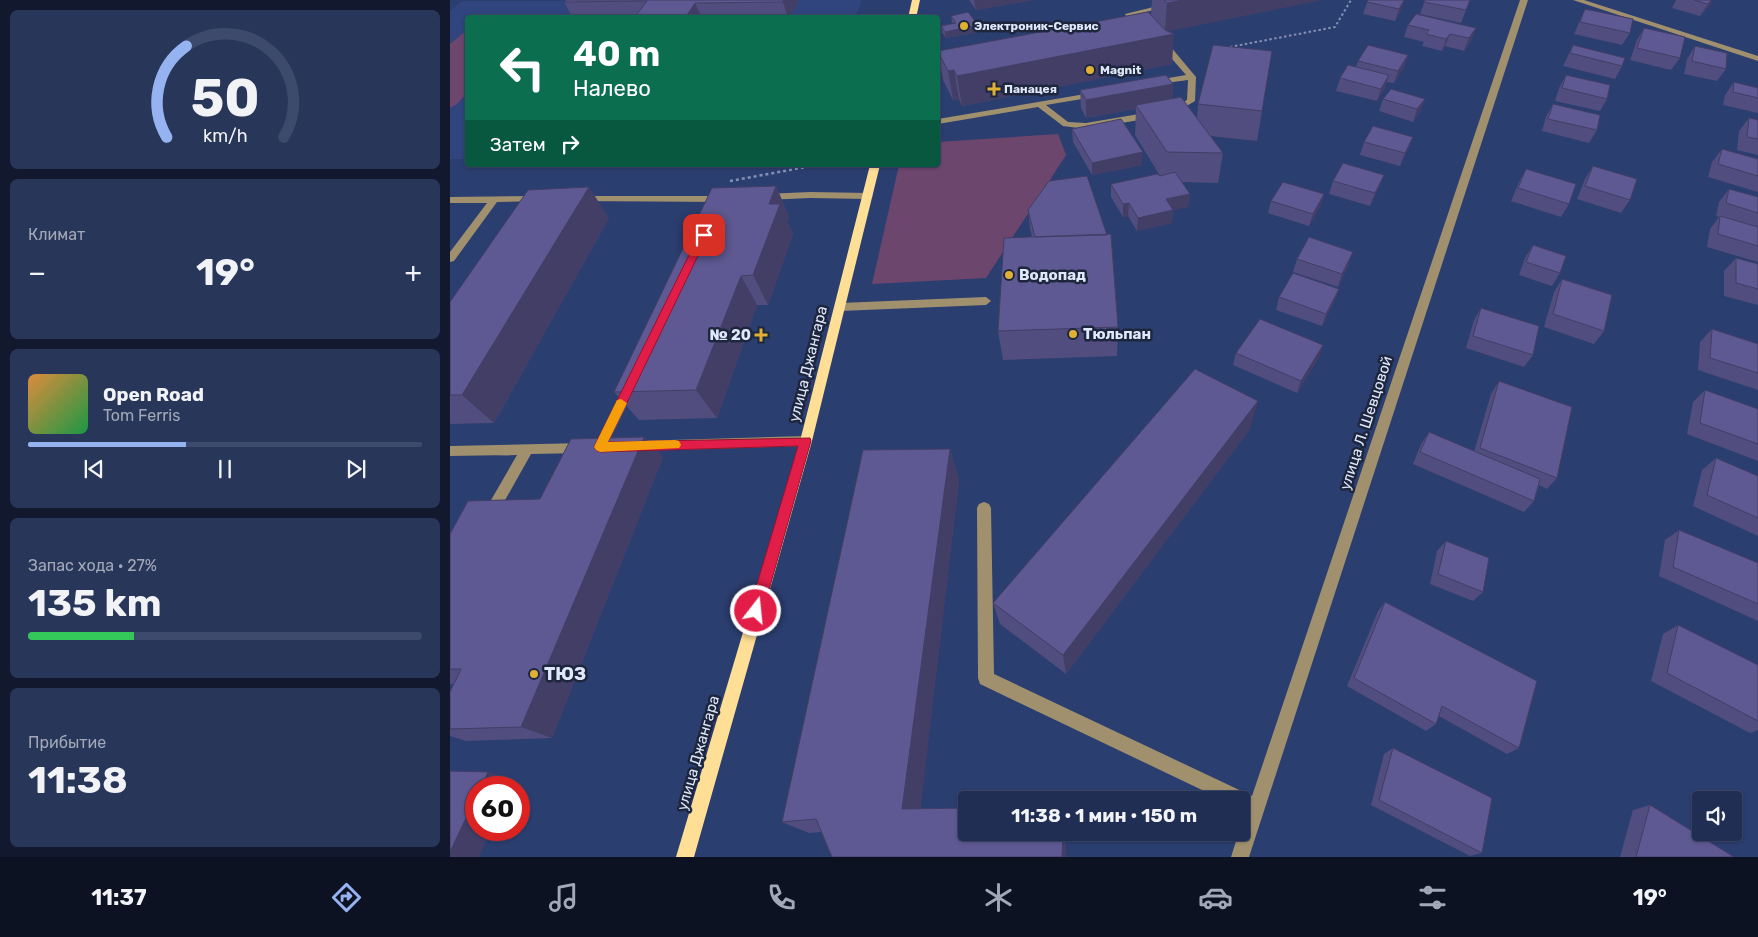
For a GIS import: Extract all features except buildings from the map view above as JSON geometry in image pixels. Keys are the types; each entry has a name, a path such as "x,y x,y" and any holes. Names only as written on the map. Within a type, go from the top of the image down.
{"main road":[{"path":"913,15 916,0"},
{"name":"улица Джангара","path":"685,857 806,441 875,167"}],"street":[{"path":"1144,32 1129,14 1192,0"},
{"name":"улица Л. Шевцовой","path":"1240,857 1524,0"},
{"path":"1578,0 1758,59"},
{"path":"1040,104 1066,124 1086,126 1174,111 1191,101 1192,77 1159,38 1144,32 1127,32"},
{"path":"1144,85 1192,77"},
{"path":"940,122 1106,92"},
{"path":"751,198 810,195 868,196"},
{"path":"450,259 495,199"},
{"path":"450,200 543,199"},
{"path":"571,199 723,202"},
{"path":"840,307 986,301"},
{"path":"600,447 634,376"},
{"path":"450,451 806,441"},
{"path":"484,524 527,449"},
{"path":"984,508 986,678 1256,807"}],"path":[{"path":"1224,48 1335,27 1351,0"}],"shaded area":[{"path":"862,0 856,15 465,15 465,159 450,159 450,11 462,1"},
{"path":"465,32 465,95 457,104 450,108 450,44"},
{"path":"1058,134 1066,155 986,278 872,284 899,167 940,167 940,142"}],"slow traffic":[{"path":"621,403 600,447 675,445"}],"place":[{"name":"Электроник-Сервис","path":"964,26"},
{"name":"Magnit","path":"1090,70"},
{"name":"Панацея","path":"994,89"},
{"name":"Водопад","path":"1009,275"},
{"name":"Тюльпан","path":"1073,334"},
{"name":"№ 20","path":"761,335"},
{"name":"ТЮЗ","path":"534,674"}],"route":[{"path":"704,235 600,447 806,441 756,611"}]}
